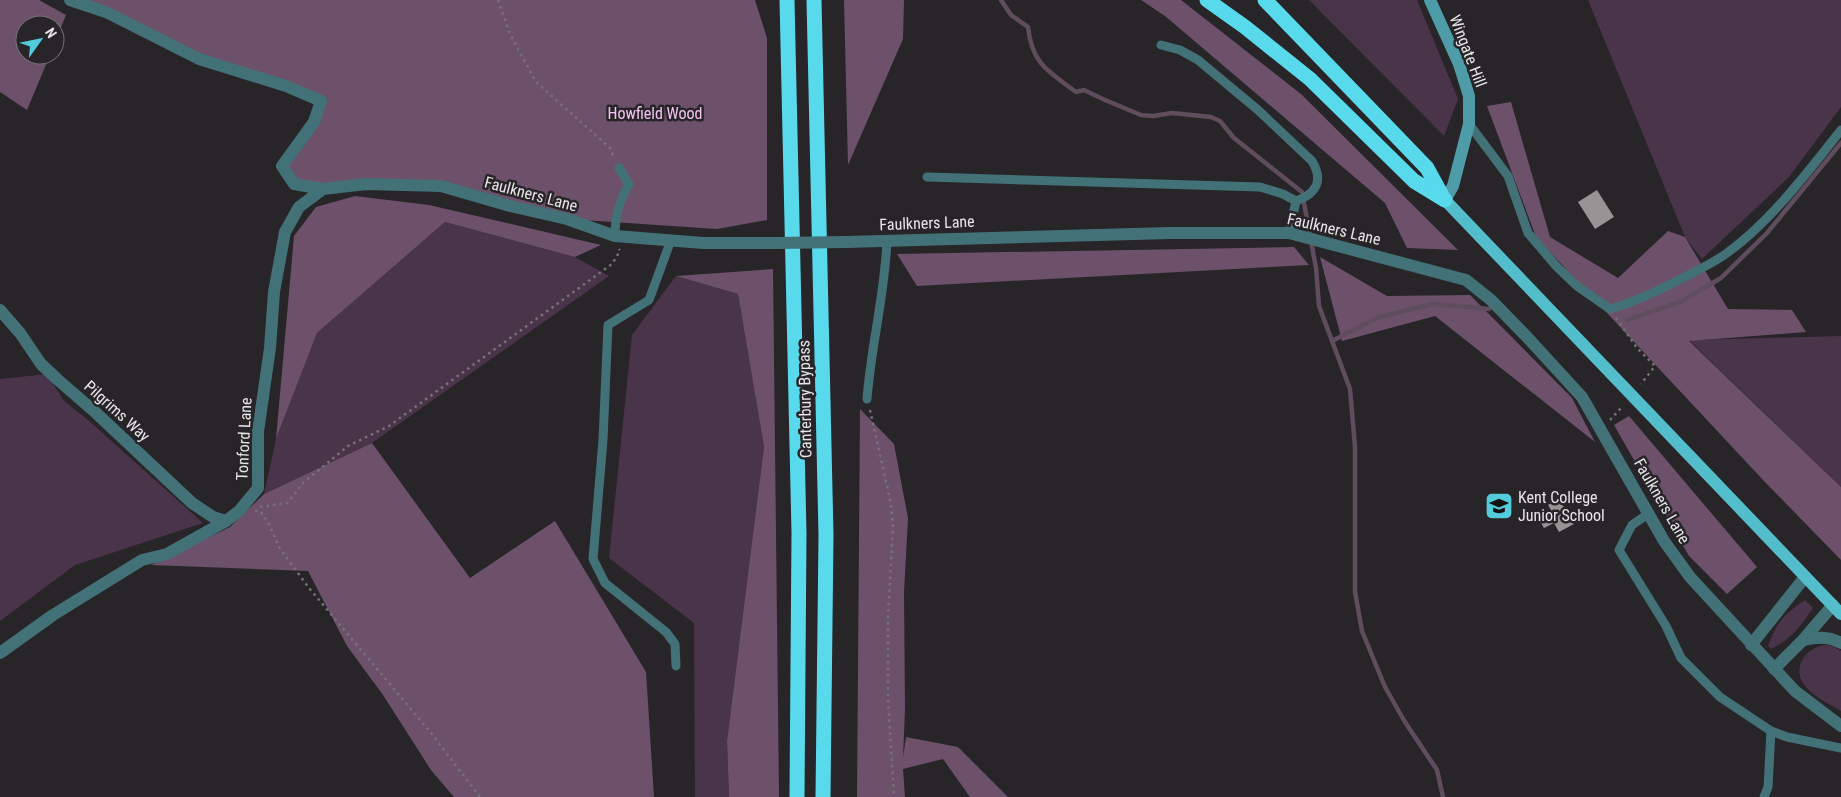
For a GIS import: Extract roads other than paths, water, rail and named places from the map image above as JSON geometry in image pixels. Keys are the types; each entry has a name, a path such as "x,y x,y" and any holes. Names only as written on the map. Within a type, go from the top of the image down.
{"highway":[{"name":"Canterbury Bypass","path":"787,0 799,533 797,797"},
{"name":"Canterbury Bypass","path":"814,0 826,535 823,797"},
{"path":"1207,0 1246,28 1310,79 1414,181 1445,200"},
{"path":"1265,0 1427,168 1445,200"}],"main road":[{"path":"1445,200 1837,609"}],"street":[{"name":"Faulkners Lane","path":"70,0 106,12 199,59 286,86 321,101 314,122 282,166 294,184 323,189 366,184 441,186 510,206 566,219 615,236 703,244 1170,233 1294,234 1466,280 1491,300 1559,370 1582,397 1664,541 1690,577 1794,691 1841,726"},
{"name":"Wingate Hill","path":"1430,0 1458,64 1469,96 1469,124 1453,186 1445,200"},
{"name":"Tonford Lane","path":"0,654 53,615 142,560 167,554 226,521 239,511 258,488 258,432 270,348 274,292 284,232 299,207 323,189"},
{"name":"Pilgrims Way","path":"0,310 20,333 41,364 57,379 192,503 213,517 226,521"},
{"path":"1751,645 1805,577"},
{"path":"1774,670 1837,609"},
{"path":"1803,640 1818,637 1831,638 1841,643"}],"lane":[{"path":"1161,45 1180,50 1198,60 1258,110 1312,162 1318,171 1318,180 1311,193 1300,200 1294,234"},
{"path":"1469,124 1508,176 1528,233 1557,267 1577,286 1610,309 1624,305 1664,287 1726,254 1749,235 1775,209 1841,130"},
{"path":"615,236 615,220 620,198 629,184 619,168"},
{"path":"927,177 1260,187 1300,200"},
{"path":"671,240 648,300 608,325 603,440 593,559 605,583 666,632 675,644 676,666"},
{"path":"867,399 869,368 886,267 887,240"},
{"path":"1648,514 1632,525 1619,550 1666,626 1681,658 1720,697 1771,731 1787,737 1841,748"},
{"path":"1764,797 1768,787 1771,731"}],"waterway":[{"path":"1001,0 1011,15 1028,27 1033,50 1043,66 1076,92 1084,90 1141,115 1153,116 1172,113 1211,117 1220,121 1234,138 1302,192 1316,268 1319,306 1350,389 1355,447 1355,592 1362,631 1385,687 1405,722 1437,770 1443,797"},
{"path":"1627,320 1680,302 1721,278 1767,233 1841,143"},
{"path":"1332,341 1379,317 1433,304 1489,309"}],"place":[{"name":"Kent College Junior School","path":"1499,506"}],"park label":[{"name":"Howfield Wood","path":"655,113"}]}
